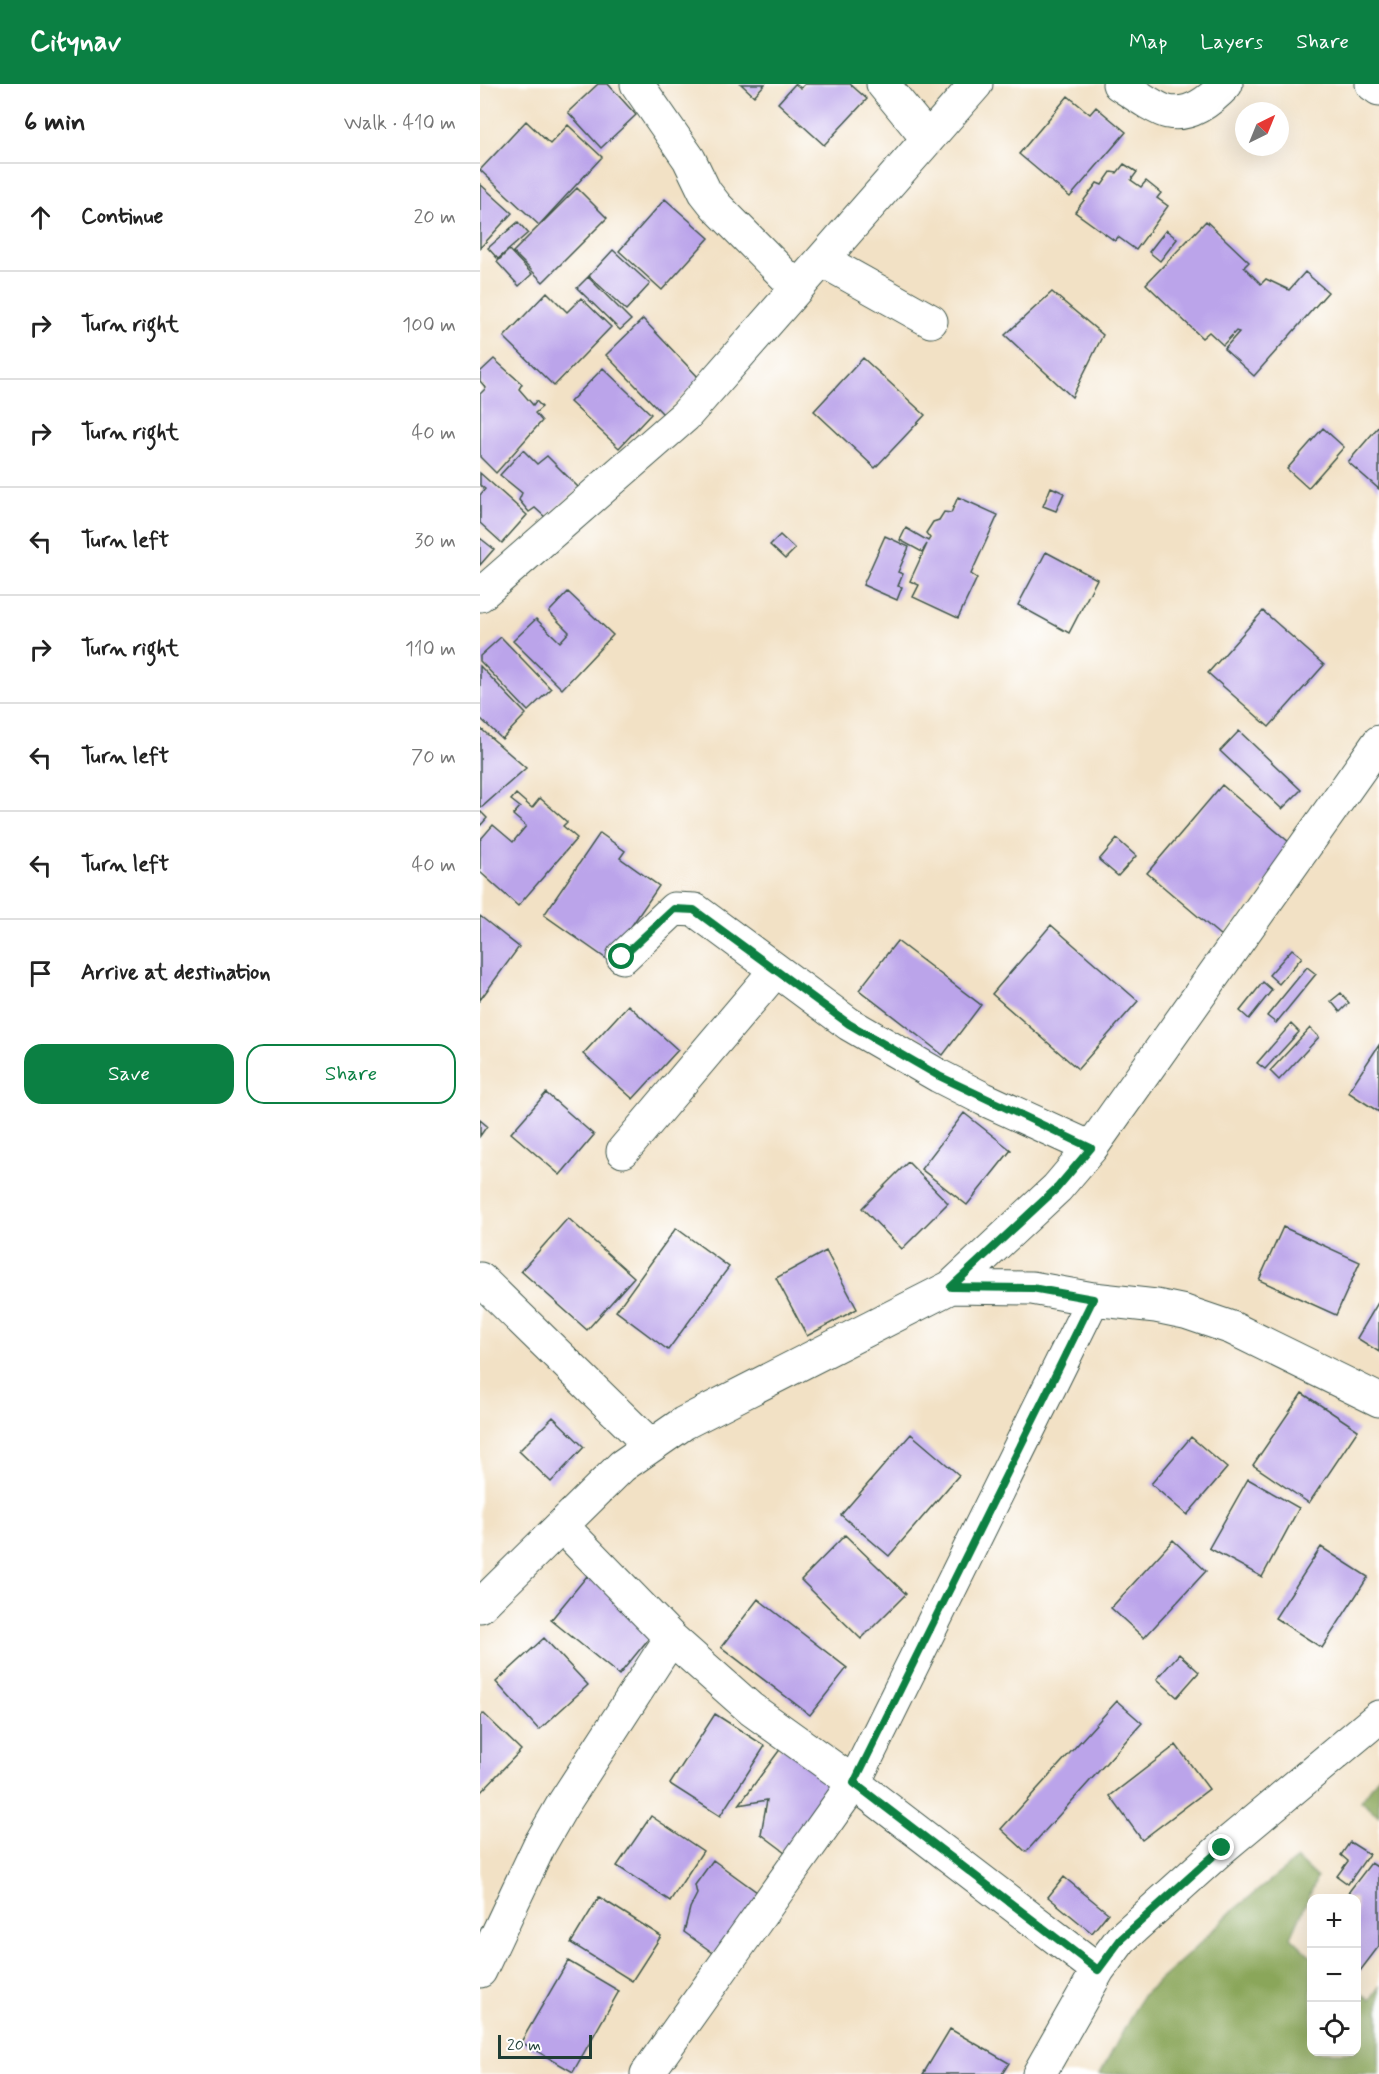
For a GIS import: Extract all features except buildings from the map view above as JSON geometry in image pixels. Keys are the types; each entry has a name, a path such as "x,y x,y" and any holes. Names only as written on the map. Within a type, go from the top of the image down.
{"street":[{"path":"637,84 689,159 705,192 797,288"},
{"path":"883,84 928,140"},
{"path":"480,594 685,416 976,84"},
{"path":"1119,84 1167,112 1190,112 1226,84"},
{"path":"1372,84 1379,89"},
{"path":"822,260 930,321"},
{"path":"480,1606 622,1466 650,1445 684,1422 951,1287 1057,1188 1091,1148 1379,742"},
{"path":"622,957 674,909 694,910 849,1024 939,1076 1091,1148"},
{"path":"623,1151 776,970"},
{"path":"480,1279 650,1445"},
{"path":"951,1287 1032,1288 1185,1312 1232,1328 1379,1400"},
{"path":"647,2074 854,1783 1093,1299"},
{"path":"562,1526 671,1638 750,1709 854,1783 1098,1970"},
{"path":"480,1971 539,1846 562,1806 671,1638"},
{"path":"1039,2074 1098,1970 1121,1939 1222,1848 1379,1717"}],"green space":[{"path":"1379,1776 1379,1816 1361,1801"},
{"path":"1297,1859 1317,1878 1310,1894 1307,1894 1307,1901 1291,1937 1307,1952 1307,2056 1361,2056 1361,1993 1370,2000 1379,1987 1379,2074 1100,2074 1142,1996 1231,1912"}],"route":[{"path":"622,957 674,909 694,910 849,1024 939,1076 1091,1148 1057,1188 951,1287 1032,1288 1093,1299 854,1783 1098,1970 1121,1939 1222,1848"}]}
